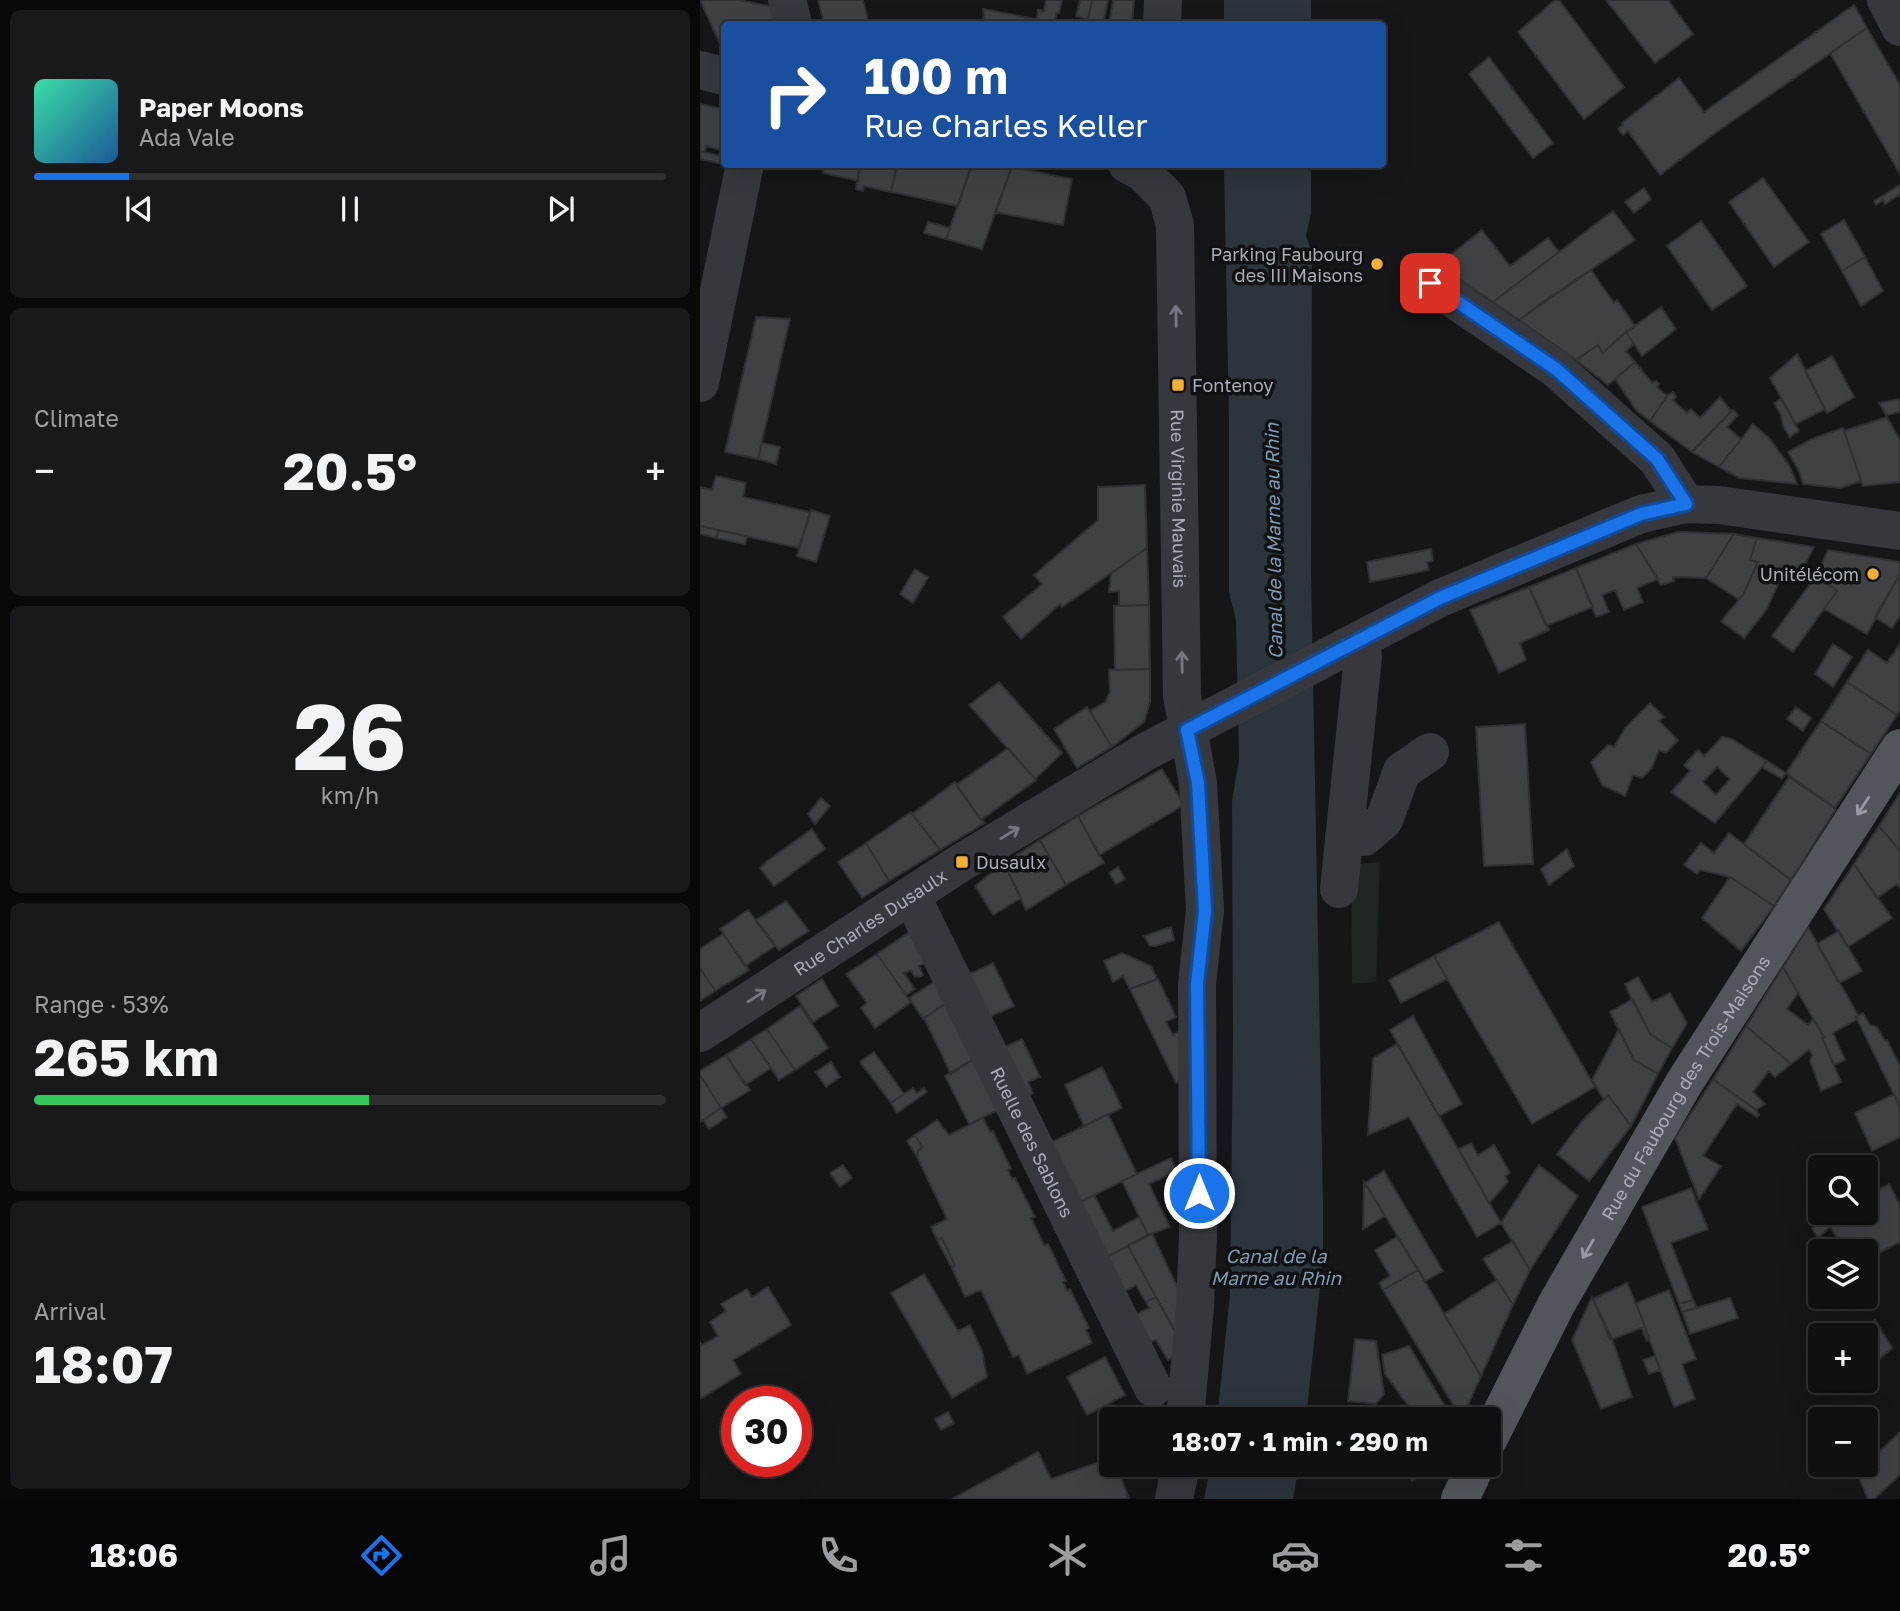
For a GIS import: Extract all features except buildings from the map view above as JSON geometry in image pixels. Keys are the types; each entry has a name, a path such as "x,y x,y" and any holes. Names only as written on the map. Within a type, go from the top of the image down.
{"main road":[{"name":"Rue du Faubourg des Trois-Maisons","path":"1501,1414 1557,1303 1684,1083 1900,748"},
{"path":"1460,1499 1470,1477"}],"street":[{"path":"787,0 792,21"},
{"path":"1162,21 1163,0"},
{"path":"1886,0 1900,27"},
{"path":"700,71 721,75"},
{"name":"Rue Virginie Mauvais","path":"1134,168 1167,197 1175,225"},
{"name":"Rue Virginie Mauvais","path":"1177,168 1175,225 1182,696 1197,726 1205,911 1197,984 1197,1260 1186,1407"},
{"path":"700,383 744,169"},
{"path":"1430,283 1556,369 1657,459 1686,504"},
{"path":"1339,889 1363,657 1350,647 1440,598 1641,514 1686,504 1719,505 1889,525"},
{"name":"Rue Charles Dusaulx","path":"700,1033 962,862 1145,752 1350,647"},
{"path":"1344,837 1364,838 1384,820 1402,771 1430,752"},
{"name":"Ruelle des Sablons","path":"912,897 1153,1388"},
{"path":"1174,1499 1179,1477"}],"shaded area":[{"path":"1380,862 1376,982 1352,984 1351,865"}],"water":[{"path":"1224,0 1311,0 1311,21 1224,21"},
{"name":"Canal de la Marne au Rhin","path":"1224,168 1311,168 1311,213 1306,236 1312,253 1311,573 1323,1258 1307,1407 1218,1407 1230,1294 1232,801 1239,760 1236,621 1229,592"},
{"path":"1209,1477 1297,1477 1293,1499 1204,1499"}],"place":[{"name":"Parking Faubourg des III Maisons","path":"1377,264"},
{"name":"Fontenoy","path":"1178,385"},
{"name":"Unitélécom","path":"1873,574"},
{"name":"Dusaulx","path":"962,862"}],"route":[{"path":"1199,1193 1196,1024 1197,984 1205,911 1198,783 1187,730 1440,598 1641,514 1686,504 1657,459 1556,369 1430,283"}]}
